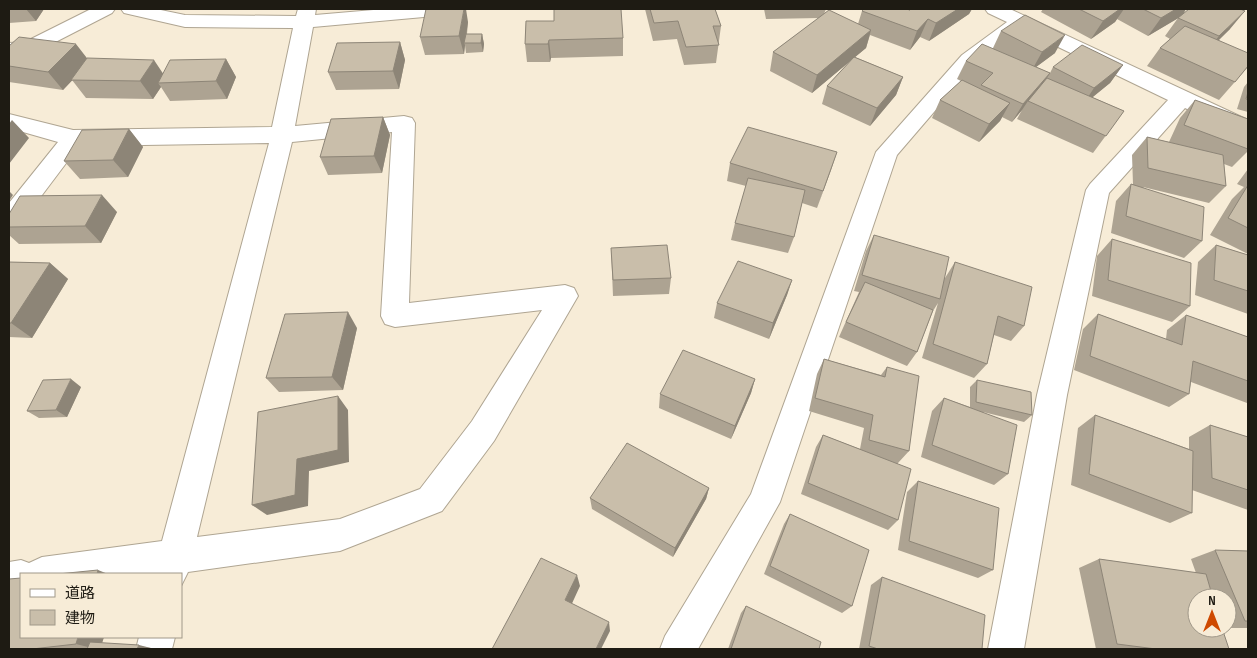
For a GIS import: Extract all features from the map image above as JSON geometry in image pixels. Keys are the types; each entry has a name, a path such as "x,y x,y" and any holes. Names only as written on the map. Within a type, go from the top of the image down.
{"street":[{"path":"9,49 29,48 105,9"},
{"path":"131,9 185,21 446,9"},
{"path":"995,9 1248,129"},
{"path":"172,565 282,135 305,15"},
{"path":"678,649 764,502 887,152 969,59 1022,22"},
{"path":"1006,649 1052,395 1098,190 1182,98"},
{"path":"9,121 73,138 282,135 404,123 395,316 564,296 483,431 431,500 340,535 172,565 56,573"},
{"path":"9,220 73,138"}],"building":[{"path":"426,9 464,9 459,36 420,37"},
{"path":"554,9 621,9 623,38 549,40 548,44 525,44 526,21 554,21"},
{"path":"650,9 715,9 721,26 713,26 719,45 686,47 678,21 654,23"},
{"path":"864,9 958,9 936,23 928,19 917,31 862,11"},
{"path":"1079,9 1120,9 1103,21"},
{"path":"1143,9 1176,9 1161,18"},
{"path":"1189,9 1240,9 1245,11 1219,36 1178,18"},
{"path":"829,10 871,30 817,75 773,52"},
{"path":"1025,15 1065,35 1042,52 1001,31"},
{"path":"1185,26 1248,53 1248,66 1235,82 1160,48"},
{"path":"466,34 482,34 481,43 464,43"},
{"path":"19,37 76,44 48,72 9,66 9,46"},
{"path":"400,42 393,71 328,72 337,43"},
{"path":"982,44 1050,73 1023,104 981,85 993,73 966,61"},
{"path":"1082,45 1123,65 1094,88 1053,67"},
{"path":"854,57 903,77 877,108 827,86"},
{"path":"87,58 154,60 140,81 71,80"},
{"path":"226,59 216,81 158,83 170,60"},
{"path":"1047,78 1124,111 1106,136 1028,101"},
{"path":"962,80 1010,103 989,124 940,100"},
{"path":"1195,100 1248,119 1248,149 1184,125"},
{"path":"383,117 374,156 320,157 331,119"},
{"path":"748,127 837,152 823,191 730,163"},
{"path":"129,129 113,160 64,161 82,130"},
{"path":"1147,137 1223,155 1226,186 1148,168"},
{"path":"748,178 805,190 794,237 735,223"},
{"path":"1131,184 1204,207 1202,241 1126,216"},
{"path":"1248,185 1248,228 1228,218"},
{"path":"102,195 85,226 9,227 9,214 20,196"},
{"path":"874,235 949,257 940,299 862,275"},
{"path":"1112,239 1191,263 1190,306 1108,280"},
{"path":"667,245 671,278 613,280 611,248"},
{"path":"1216,245 1248,255 1248,291 1214,280"},
{"path":"738,261 792,280 773,323 717,303"},
{"path":"9,262 50,263 11,323 9,323"},
{"path":"955,262 1032,287 1024,326 998,316 987,364 933,344"},
{"path":"865,282 933,310 917,352 846,322"},
{"path":"348,312 332,377 266,378 285,314"},
{"path":"1098,314 1182,345 1186,315 1248,337 1248,381 1193,361 1189,394 1090,356"},
{"path":"683,350 755,379 735,426 660,394"},
{"path":"824,359 885,377 887,367 919,376 909,451 869,440 873,415 815,398"},
{"path":"71,379 56,410 27,411 43,380"},
{"path":"977,380 1031,392 1032,415 976,402"},
{"path":"338,396 338,450 297,459 295,495 252,505 258,412"},
{"path":"944,398 1017,425 1008,474 932,445"},
{"path":"1095,415 1193,451 1192,513 1089,474"},
{"path":"1210,425 1248,437 1248,490 1212,478"},
{"path":"823,435 911,469 898,520 808,483"},
{"path":"627,443 709,488 675,548 590,498"},
{"path":"918,481 999,508 993,570 909,541"},
{"path":"790,514 869,550 852,606 770,566"},
{"path":"1215,550 1248,551 1248,621 1245,621 1237,602 1237,588 1231,588"},
{"path":"541,558 577,575 565,600 609,622 596,649 492,649"},
{"path":"1099,559 1206,574 1210,588 1187,588 1187,638 1225,638 1229,649 1156,649 1117,644"},
{"path":"98,570 97,573 68,573"},
{"path":"882,577 985,615 982,649 878,649 869,646"},
{"path":"20,578 20,638 78,638 76,644 32,649 9,649 9,579"},
{"path":"746,606 821,642 819,649 731,649"},
{"path":"90,642 139,645 137,649 87,649"}]}
